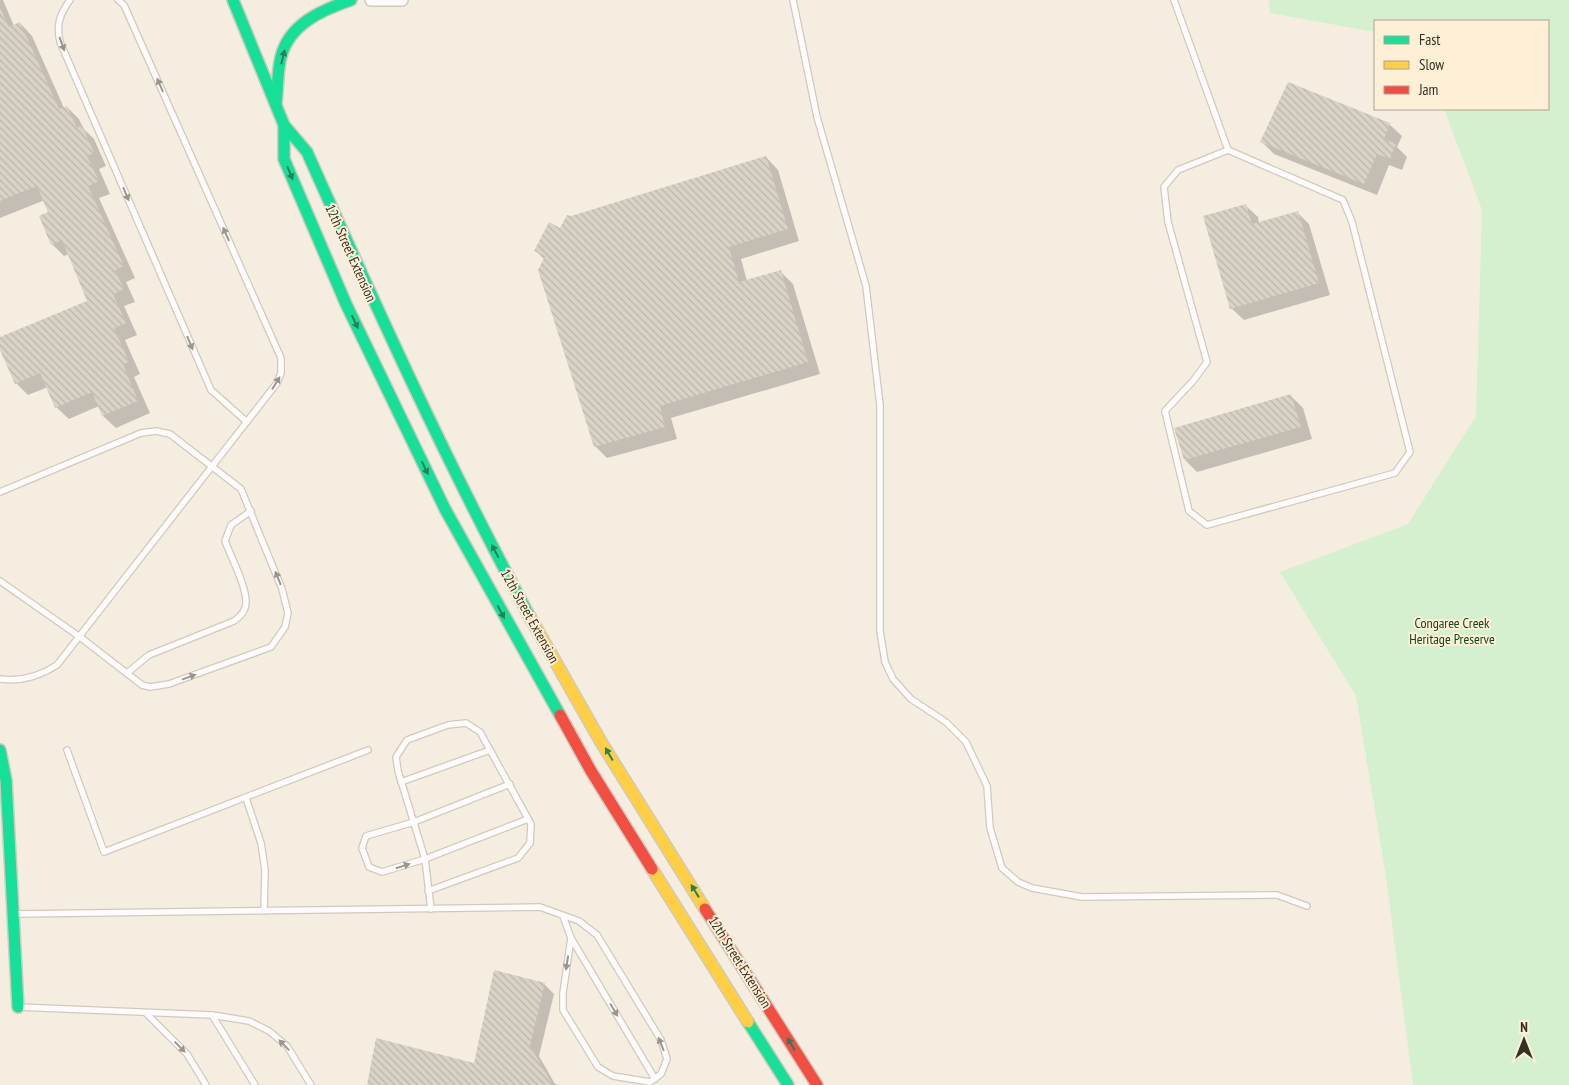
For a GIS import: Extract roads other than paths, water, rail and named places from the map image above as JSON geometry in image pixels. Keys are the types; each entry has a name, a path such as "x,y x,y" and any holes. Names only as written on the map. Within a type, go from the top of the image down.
{"main road":[{"name":"12th Street Extension","path":"233,0 284,125 307,152 398,358 468,502 534,626 615,763 817,1085"},
{"path":"276,105 282,54 299,25 324,9 351,0"},
{"name":"12th Street Extension","path":"284,125 284,159 350,313 445,509 591,772 788,1085"},
{"path":"0,750 6,780 18,1007"}],"street":[{"path":"371,0 402,0"}],"lane":[{"path":"70,0 61,12 57,27 60,42 210,390 247,422"},
{"path":"0,679 20,679 44,674 57,665 247,422 282,373 282,358 124,5 118,0"},
{"path":"793,0 817,117 866,286 880,405 880,632 885,662 893,679 912,699 946,722 966,742 987,786 990,828 1002,868 1018,882 1032,888 1082,896 1277,895 1307,906"},
{"path":"1174,0 1228,150 1343,200 1352,222 1410,452 1395,473 1207,525 1190,511 1165,411 1193,381 1207,362 1168,222 1164,187 1178,170 1228,150"},
{"path":"0,492 140,433 156,431 170,434 213,465 241,489 284,597 288,613 280,637 271,647 170,684 150,687 142,685 80,637 0,581"},
{"path":"127,673 150,655 234,621 241,616 246,604 245,594 225,541 231,525 251,511"},
{"path":"428,891 518,858 530,843 531,824 510,784 480,732 466,723 448,724 408,740 396,757 401,782 425,859 428,891 431,909"},
{"path":"67,750 104,852 368,750"},
{"path":"401,782 490,750"},
{"path":"510,784 414,822 366,836 362,848 369,867 382,872 425,859 528,819"},
{"path":"246,798 261,843 265,870 264,911"},
{"path":"13,914 540,908 579,921 597,936 661,1040 667,1059 661,1074 650,1082 613,1076 598,1067 563,1010 563,993 571,938"},
{"path":"563,916 571,938 655,1079"},
{"path":"18,1007 212,1016 249,1021 269,1031 287,1046 311,1085"},
{"path":"147,1014 187,1054 206,1085"},
{"path":"212,1016 255,1085"}],"park label":[{"name":"Congaree Creek Heritage Preserve","path":"1452,632"}]}
